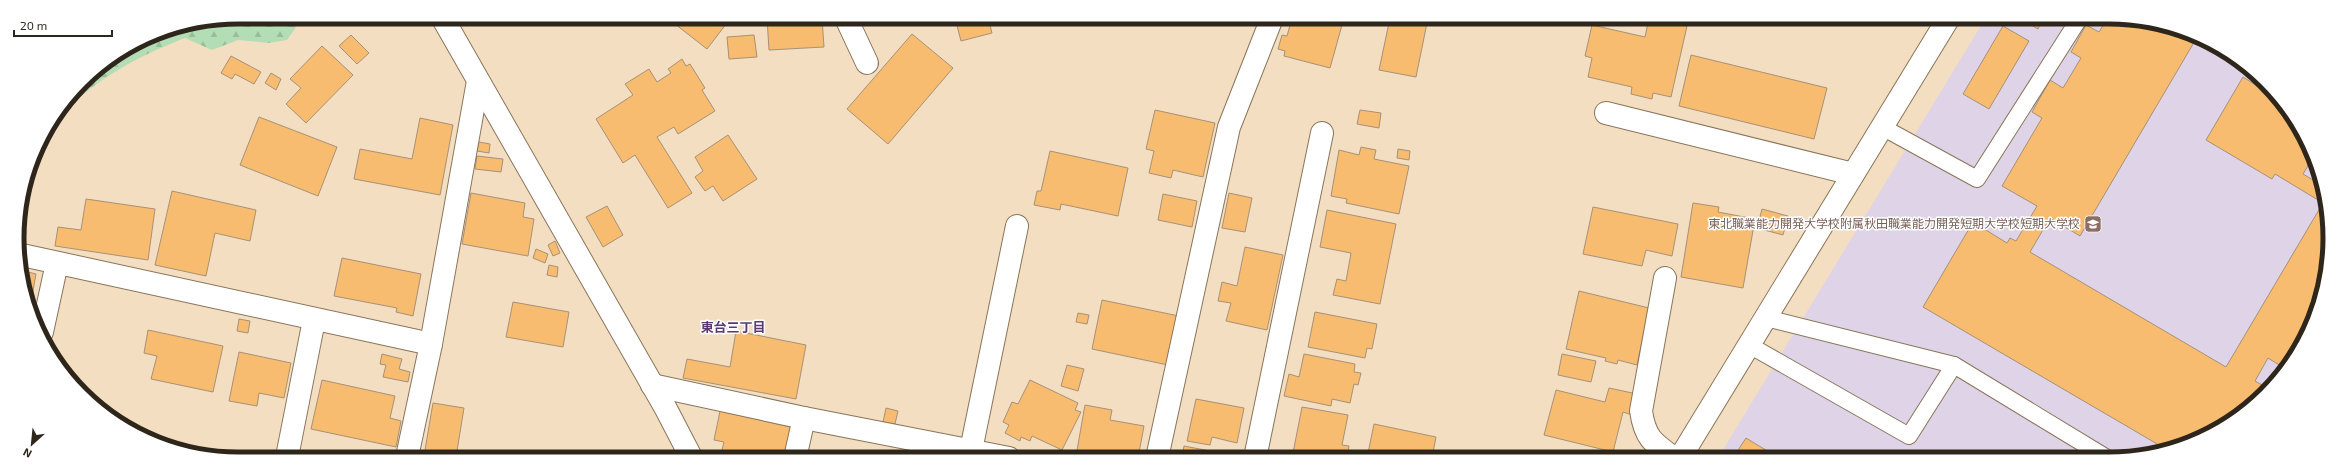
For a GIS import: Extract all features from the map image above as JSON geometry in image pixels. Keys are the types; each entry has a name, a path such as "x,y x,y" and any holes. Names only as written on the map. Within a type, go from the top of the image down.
{"street":[{"path":"446,24 652,386 688,452"},
{"path":"849,24 868,63"},
{"path":"1158,452 1229,127 1270,24"},
{"path":"1684,452 1945,24"},
{"path":"408,452 431,344 478,81"},
{"path":"1606,112 1853,174"},
{"path":"1256,452 1322,134"},
{"path":"971,450 1017,226"},
{"path":"25,256 314,320 431,344"},
{"path":"43,327 57,263"},
{"path":"1665,278 1641,411 1643,428 1652,442 1666,452"},
{"path":"288,452 314,320"},
{"path":"652,386 804,418 980,452"},
{"path":"796,452 804,418"}],"lane":[{"path":"1882,127 1977,179 2076,24"},
{"path":"1766,318 1954,365 2097,452"},
{"path":"1749,345 1909,436 1954,365"}],"shaded area":[{"name":"東北職業能力開発大学校附属秋田職業能力開発短期大学校短期大学校","path":"1982,24 2123,24 2151,28 2178,35 2204,46 2228,60 2250,77 2279,108 2301,143 2316,183 2323,224 2323,252 2319,280 2312,307 2301,333 2287,357 2270,379 2239,408 2204,430 2164,445 2123,452 1722,452"}],"green space":[{"path":"224,24 298,24 287,40 269,43 238,40 212,50 185,38 149,53 115,72 99,82 65,112 77,97 97,77 119,60 143,46 169,35 196,28"}],"building":[{"path":"675,24 726,24 707,49"},
{"path":"767,24 822,24 824,47 769,50"},
{"path":"957,24 990,24 992,33 961,41"},
{"path":"1290,24 1342,24 1330,68 1284,56 1285,51 1278,49 1282,35 1287,36"},
{"path":"1389,24 1427,24 1416,77 1379,70"},
{"path":"1648,24 1678,24 1687,26 1671,97 1653,93 1652,99 1631,94 1632,87 1588,77 1592,58 1585,56 1592,25 1645,37"},
{"path":"2030,24 2040,24 2038,29"},
{"path":"2104,24 2123,24 2164,31 2194,42 2080,236 2050,218 2030,252 2226,367 2321,207 2323,224 2323,252 2319,280 2307,320 2287,357 2281,366 2268,358 2255,381 2263,386 2250,399 2228,416 2191,436 2160,446 1923,307 1973,222 2007,243 2010,238 2016,241 2037,206 2002,186 2042,118 2032,112 2050,80 2063,88 2081,58 2071,52 2086,25 2099,32"},
{"path":"2003,26 2029,41 1989,109 1963,94"},
{"path":"912,34 953,68 888,144 847,109"},
{"path":"351,35 369,53 357,64 339,46"},
{"path":"754,35 757,57 729,59 727,37"},
{"path":"322,46 353,75 306,123 286,104 301,88 290,79"},
{"path":"1691,55 1827,88 1814,139 1679,106"},
{"path":"231,56 261,72 254,84 235,74 232,79 221,73"},
{"path":"682,59 686,66 690,64 705,88 702,90 715,111 678,134 674,127 657,137 692,193 668,208 635,155 623,163 596,119 633,95 625,84 649,69 657,82 671,73 668,69"},
{"path":"271,73 281,79 276,90 265,83"},
{"path":"2243,77 2262,89 2287,119 2301,143 2310,163 2303,174 2316,182 2320,201 2275,174 2272,179 2206,140"},
{"path":"1155,110 1215,123 1203,177 1173,170 1171,178 1149,173 1154,151 1146,149"},
{"path":"1360,110 1381,113 1379,128 1357,124"},
{"path":"259,117 337,147 318,196 240,165"},
{"path":"420,118 453,125 440,195 354,179 360,149 412,159"},
{"path":"728,135 757,179 723,201 713,186 705,191 695,177 703,171 695,157"},
{"path":"479,142 490,144 489,153 477,151"},
{"path":"1361,147 1376,150 1374,159 1409,166 1399,214 1346,203 1347,199 1331,196 1339,150 1359,155"},
{"path":"1398,149 1410,151 1409,160 1397,158"},
{"path":"1050,151 1128,168 1118,216 1061,204 1060,210 1034,205 1037,191 1041,191"},
{"path":"477,156 503,159 501,172 475,169"},
{"path":"172,191 256,210 250,241 215,233 206,276 155,265"},
{"path":"471,193 525,203 523,217 534,219 528,256 462,244"},
{"path":"1229,193 1252,198 1245,232 1222,228"},
{"path":"1163,194 1197,201 1192,227 1158,220"},
{"path":"86,199 155,209 148,260 55,246 58,227 81,230"},
{"path":"1693,203 1719,207 1718,212 1755,219 1743,288 1681,277"},
{"path":"607,206 623,235 603,247 586,217"},
{"path":"1593,207 1678,224 1672,256 1646,250 1642,266 1583,254"},
{"path":"1762,209 1788,216 1783,235 1757,228"},
{"path":"1327,210 1396,224 1380,304 1333,295 1337,279 1346,281 1351,253 1320,247"},
{"path":"555,241 560,253 553,256 548,245"},
{"path":"1245,247 1283,255 1267,330 1226,321 1231,303 1218,301 1222,282 1237,286"},
{"path":"536,249 548,254 545,263 533,258"},
{"path":"342,258 421,274 413,316 396,312 397,308 334,296"},
{"path":"549,265 558,267 557,277 547,275"},
{"path":"27,272 36,274 32,296"},
{"path":"1579,291 1649,308 1637,365 1618,360 1617,364 1605,361 1606,358 1566,349"},
{"path":"1102,300 1179,316 1168,365 1092,349"},
{"path":"513,302 569,312 563,347 506,337"},
{"path":"1315,312 1377,324 1372,349 1367,348 1365,358 1308,347"},
{"path":"1078,313 1089,315 1087,324 1076,322"},
{"path":"239,319 250,321 248,333 237,331"},
{"path":"148,330 223,346 213,392 151,379 157,356 144,353"},
{"path":"736,331 806,345 796,399 683,378 687,359 730,367"},
{"path":"239,352 291,363 284,398 259,393 257,406 229,401"},
{"path":"382,354 402,359 399,369 410,372 408,382 383,377 386,365 380,364"},
{"path":"1304,354 1355,364 1354,372 1361,373 1358,385 1354,384 1350,403 1332,399 1331,406 1284,396 1289,374 1299,377"},
{"path":"1562,354 1596,361 1591,382 1558,375"},
{"path":"1067,365 1084,369 1078,391 1061,386"},
{"path":"322,380 395,396 390,418 401,421 396,447 311,429"},
{"path":"1030,380 1078,403 1075,410 1081,412 1062,450 1032,436 1030,441 1021,437 1020,441 1005,433 1009,425 1003,422 1012,402 1018,404"},
{"path":"1609,388 1637,394 1632,415 1623,412 1613,452 1544,435 1556,390 1605,402"},
{"path":"1196,399 1244,408 1237,443 1212,437 1210,445 1187,441"},
{"path":"433,403 464,408 457,452 425,452"},
{"path":"1085,405 1112,410 1110,420 1144,426 1139,452 1077,452"},
{"path":"1302,407 1348,415 1342,445 1349,446 1348,452 1293,452"},
{"path":"886,408 898,411 895,424 883,422"},
{"path":"720,411 791,427 785,452 722,452 724,442 714,440"},
{"path":"1374,424 1436,437 1433,452 1368,452"},
{"path":"1746,438 1769,452 1737,452"},
{"path":"1184,446 1210,451 1210,452 1183,452"}],"place":[{"name":"東北職業能力開発大学校附属秋田職業能力開発短期大学校短期大学校","path":"2093,224"}],"district":[{"name":"東台三丁目","path":"733,327"}]}
